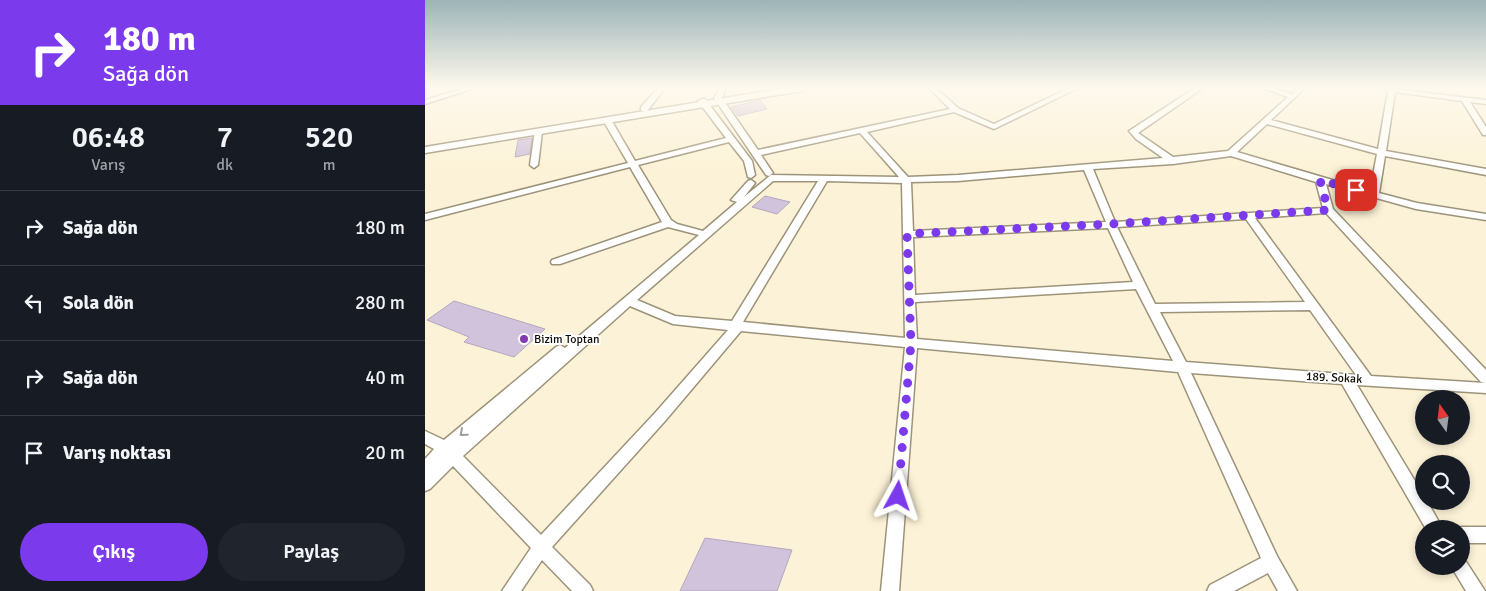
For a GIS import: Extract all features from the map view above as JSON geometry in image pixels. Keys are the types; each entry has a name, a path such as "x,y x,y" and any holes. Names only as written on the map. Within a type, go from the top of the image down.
{"main road":[{"path":"425,146 606,116"},
{"path":"425,150 631,116"}],"street":[{"path":"425,484 449,452 741,196 751,179 748,161 713,116"},
{"path":"730,116 757,153 770,177"},
{"path":"757,153 929,116"},
{"path":"968,116 994,127 1018,116"},
{"path":"1157,116 1133,131 1135,137 1173,161"},
{"path":"751,179 761,183 770,177 906,180 1088,168 1217,156 1231,152 1270,116"},
{"path":"1375,195 1386,116"},
{"path":"1475,116 1486,133"},
{"path":"607,120 669,223 699,232"},
{"path":"1265,120 1381,153 1486,172"},
{"path":"861,130 906,180 911,343 890,591"},
{"path":"534,165 538,132"},
{"path":"425,217 731,139"},
{"path":"1231,152 1320,180 1416,206 1486,217"},
{"path":"1088,168 1111,224 1182,367 1271,562 1289,591"},
{"path":"425,468 449,452 628,301 770,177"},
{"path":"511,591 541,547 660,417 737,326 824,179"},
{"path":"1320,180 1328,210 1486,378"},
{"path":"907,234 1111,224 1328,210"},
{"path":"1249,216 1367,380"},
{"path":"556,262 669,223"},
{"path":"909,300 1140,285"},
{"name":"189. Sokak","path":"628,301 673,320 1182,367 1486,388"},
{"path":"1152,308 1314,306"},
{"path":"1346,379 1430,520"},
{"path":"425,438 449,452 584,591"},
{"path":"1470,535 1486,535"},
{"path":"1216,591 1271,562"},
{"path":"1465,575 1476,591"}],"building":[{"path":"532,138 530,154 515,157 518,140"},
{"path":"765,196 790,202 777,214 752,207"},
{"path":"454,301 545,329 514,357 464,342 469,337 427,320"},
{"path":"705,538 792,550 777,591 680,591"}],"place":[{"name":"Bizim Toptan","path":"524,339"}],"route":[{"path":"898,496 911,343 907,234 1111,224 1328,210 1320,180 1356,190"}]}
